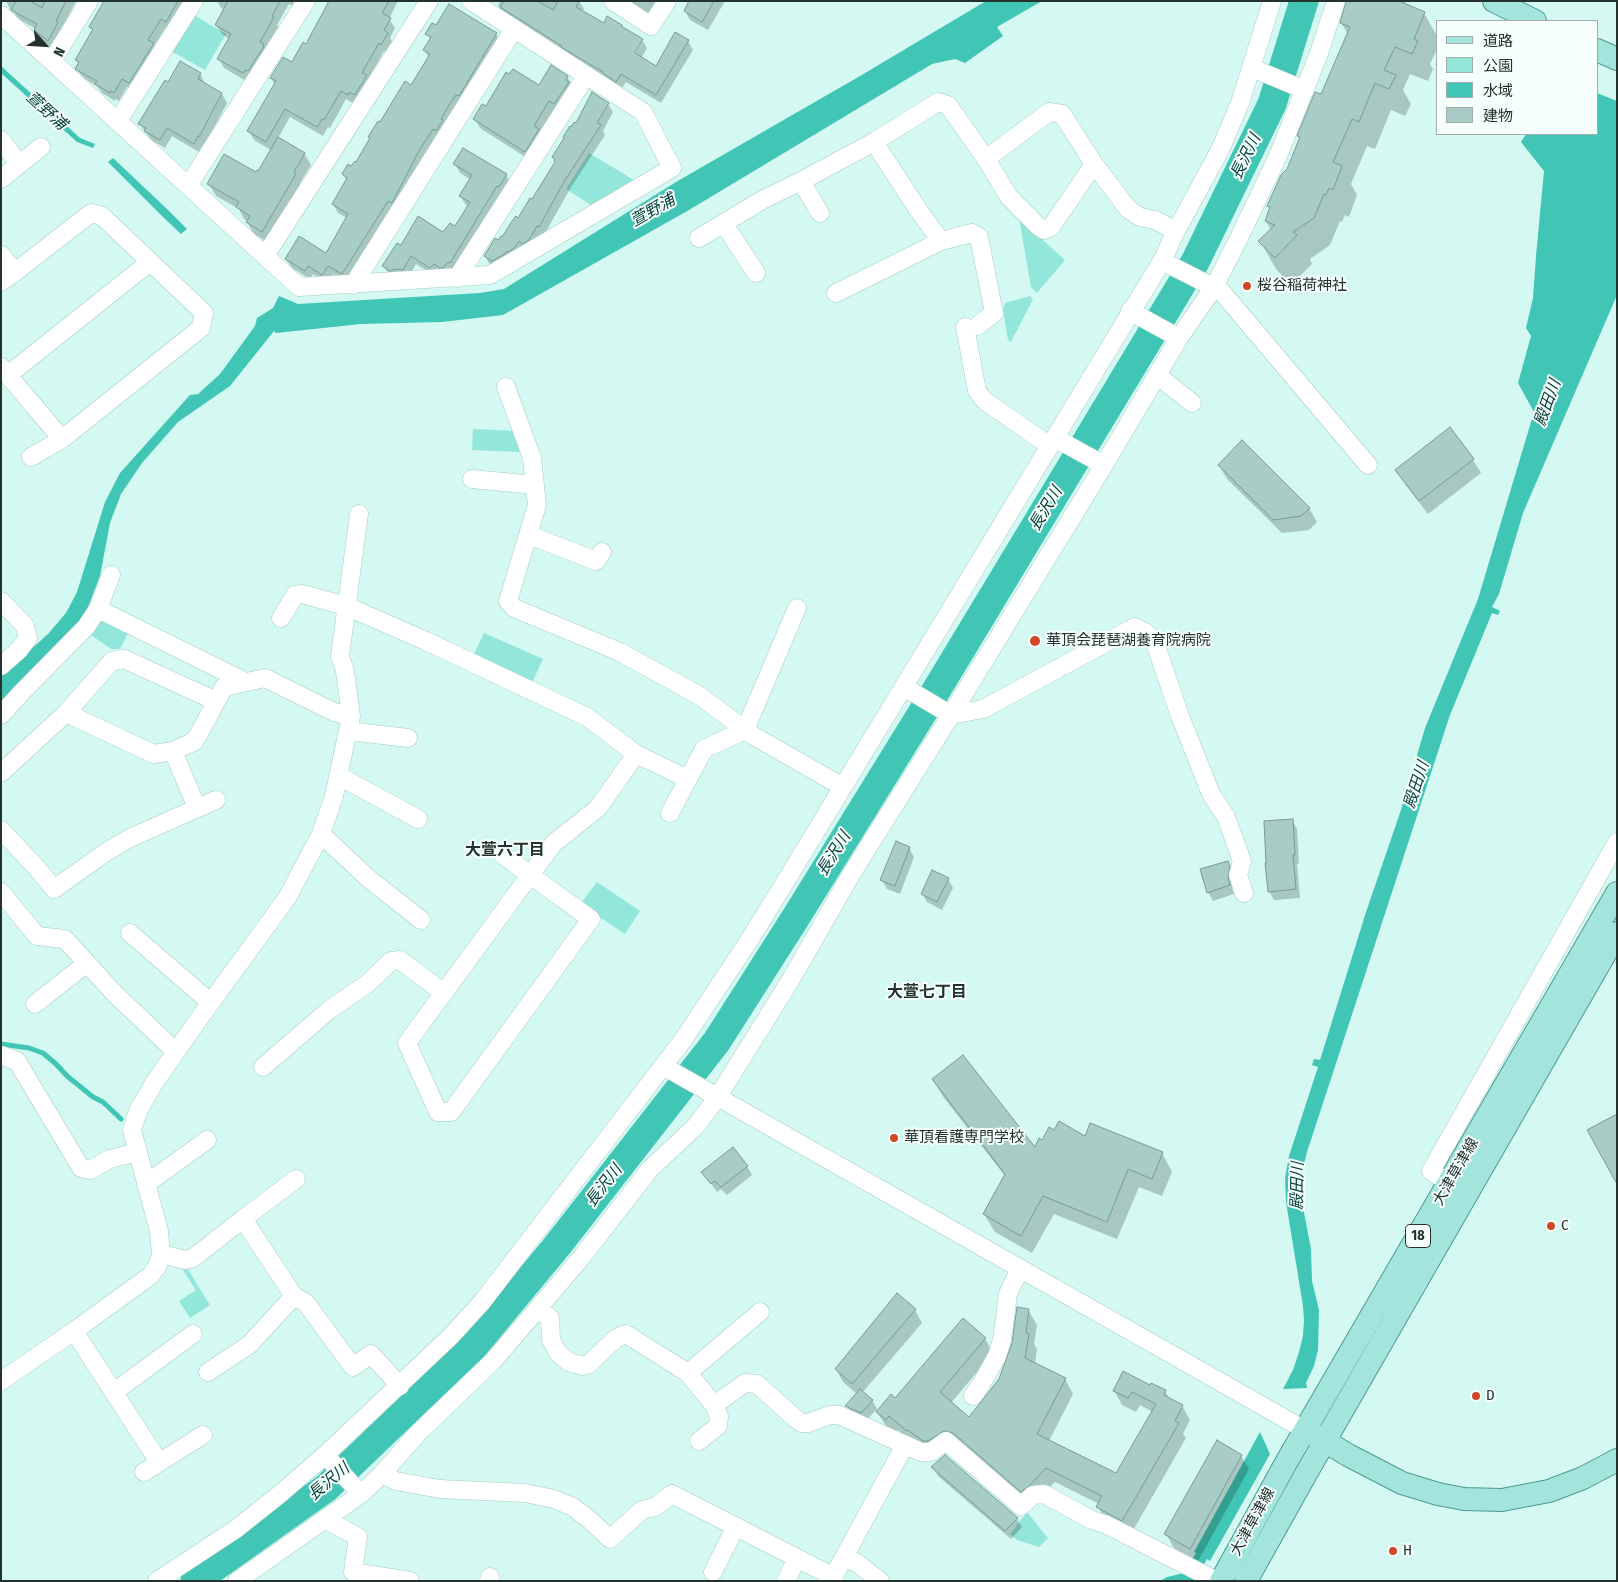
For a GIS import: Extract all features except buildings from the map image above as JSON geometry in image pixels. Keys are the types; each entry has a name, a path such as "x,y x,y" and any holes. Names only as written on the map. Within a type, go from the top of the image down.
{"main road":[{"path":"1494,1 1533,20"},
{"path":"1598,50 1617,59"},
{"name":"大津草津線","path":"1246,1581 1325,1441 1617,893"},
{"name":"大津草津線","path":"1214,1579 1305,1430 1617,933"},
{"path":"1305,1430 1402,1483 1438,1494 1464,1499 1502,1500 1549,1491 1582,1478 1617,1460"}],"street":[{"path":"52,61 89,1"},
{"path":"118,121 194,1"},
{"path":"188,186 306,1"},
{"path":"265,256 429,1"},
{"path":"1,14 300,287 490,275 672,168 643,112 471,1"},
{"path":"613,1 651,26 667,1"},
{"path":"157,1581 236,1529 327,1458 451,1336 482,1302 667,1069 683,1040 750,939 843,787 908,689 1055,442 1166,263 1176,231 1220,150 1240,103 1257,70 1272,1"},
{"path":"237,1581 325,1519 358,1491 382,1474 418,1433 493,1361 581,1258 650,1169 695,1127 713,1095 790,981 852,873 1101,463 1157,375 1175,335 1240,238 1278,156 1336,1"},
{"path":"353,285 514,29"},
{"path":"1257,70 1302,89"},
{"path":"457,278 586,76"},
{"path":"699,238 762,200 874,142 938,102 948,105 986,159 1009,197 1044,230 1051,227 1094,164"},
{"path":"986,159 1049,112 1062,114 1094,164 1128,209 1140,217 1155,220 1176,231"},
{"path":"1,140 19,164"},
{"path":"874,142 941,241"},
{"path":"1,179 41,147"},
{"path":"801,181 820,213"},
{"path":"1,255 8,277 91,213 102,216 204,313 201,328 62,439 31,456"},
{"path":"724,224 756,274"},
{"path":"836,294 941,241 972,233 979,237 994,313 971,326 977,391 985,401 1055,442 1101,463"},
{"path":"62,439 5,371 150,262"},
{"path":"1166,263 1221,291 1368,465"},
{"path":"1134,313 1175,335"},
{"path":"1157,375 1192,403"},
{"path":"506,387 532,458 537,505 508,600 514,608 620,652 700,696 745,730 843,787"},
{"path":"472,479 535,485"},
{"path":"1,1381 150,1276 158,1265 161,1254 159,1230 132,1130 138,1112 154,1083 210,1002 287,898 321,834 339,776 350,724 345,671 340,656 359,514"},
{"path":"529,536 596,562 602,552"},
{"path":"1,715 86,627 98,608 111,575"},
{"path":"282,618 295,595 302,594 346,606 426,641 588,717 636,754 688,779"},
{"path":"1,601 25,626 28,638 19,650 1,666"},
{"path":"98,608 246,682"},
{"path":"670,813 704,749 745,730 797,608"},
{"path":"908,689 949,713 983,709 1135,627 1145,632 1154,640 1180,716 1208,785 1226,817 1242,861 1238,875 1244,892"},
{"path":"1,773 66,713 112,662 124,659 216,701"},
{"path":"66,713 154,754 173,751 195,741 224,687 265,678 334,712 350,724 408,738"},
{"path":"173,751 197,808"},
{"path":"502,854 530,874 591,919 451,1112 438,1112 407,1043 530,874 554,842 598,808 636,754"},
{"path":"339,776 418,819"},
{"path":"1,830 54,889 106,852 130,838 216,800"},
{"path":"321,834 369,879 421,920"},
{"path":"1458,1189 1431,1171 1617,842"},
{"path":"1,892 37,936 65,939 114,993 175,1051"},
{"path":"130,933 210,1002"},
{"path":"263,1067 329,1010 367,984 391,961 400,960 444,993"},
{"path":"36,1004 87,963"},
{"path":"1,1055 17,1061 82,1168 90,1170 110,1159 138,1152"},
{"path":"667,1069 1305,1430"},
{"path":"146,1184 207,1140"},
{"path":"161,1254 185,1260 193,1258 296,1180"},
{"path":"243,1219 294,1296 306,1303 353,1367 371,1354 400,1386"},
{"path":"973,1396 984,1381 997,1356 1002,1340 1008,1294 1020,1268"},
{"path":"208,1372 249,1345 294,1296"},
{"path":"538,1309 550,1318 551,1340 558,1353 569,1362 582,1366 589,1364 615,1339 626,1334 688,1374 714,1405 720,1416 718,1426 699,1441"},
{"path":"688,1374 760,1312"},
{"path":"74,1331 114,1392 152,1467 203,1435"},
{"path":"114,1392 193,1334"},
{"path":"714,1405 745,1383 757,1384 802,1423 808,1423 830,1415 840,1415 921,1452 931,1452 946,1442 1021,1506 1033,1496 1044,1494 1092,1520 1105,1524 1214,1579"},
{"path":"382,1474 396,1481 440,1489 525,1493 554,1499 573,1507 610,1539 642,1510 656,1506 672,1494 797,1558 833,1579 905,1445"},
{"path":"327,1458 358,1491"},
{"path":"325,1519 358,1537 353,1572 410,1581"},
{"path":"713,1572 736,1526"},
{"path":"844,1557 857,1563 880,1581"},
{"path":"786,1581 797,1558"}],"green space":[{"path":"194,15 226,34 205,70 171,51"},
{"path":"589,153 634,180 594,207 566,189"},
{"path":"1021,216 1065,260 1037,293 1031,287 1019,218"},
{"path":"1030,296 1033,299 1011,342 1008,340 1003,310 1005,303"},
{"path":"473,429 517,431 520,445 519,452 472,450"},
{"path":"97,616 130,629 120,649 111,649 88,633"},
{"path":"484,633 543,659 532,683 473,656"},
{"path":"597,882 640,911 625,934 580,904"},
{"path":"178,1262 185,1265 210,1305 190,1318 179,1301 196,1290"},
{"path":"1027,1512 1048,1538 1039,1547 1017,1540 1010,1534"}],"water":[{"name":"萱野浦","path":"986,1 1042,1 997,27 1003,36 965,63 955,59 932,64 689,210 503,315 442,322 361,324 276,333 274,331 230,386 178,422 142,463 121,494 110,523 100,576 88,607 76,626 1,703 1,676 48,634 66,613 77,592 105,502 120,473 190,395 198,394 220,374 255,326 257,318 273,308 279,296 298,304 480,293 504,289 676,182"},
{"name":"萱野浦","path":"1,66 80,138 95,144 93,148 77,142 1,73"},
{"name":"殿田川","path":"1598,93 1617,101 1617,295 1523,513 1499,594 1492,607 1500,611 1498,615 1492,613 1450,715 1307,1152 1302,1172 1301,1197 1311,1249 1312,1281 1319,1310 1318,1350 1314,1366 1306,1383 1307,1388 1283,1389 1293,1370 1299,1352 1304,1320 1286,1202 1285,1178 1289,1156 1318,1067 1312,1065 1314,1059 1320,1060 1366,912 1401,810 1425,728 1478,599 1534,412 1518,383 1531,336 1526,328 1533,298 1544,171 1521,142 1525,135 1598,135"},
{"path":"113,158 187,229 181,234 163,217 108,162"},
{"path":"1260,1432 1270,1454 1210,1561 1207,1559 1195,1581 1160,1581 1167,1577 1184,1573"}],"waterway":[{"name":"長沢川","path":"195,1581 326,1488 474,1346 557,1246 717,1041 934,694 1195,262 1272,104 1304,1"},
{"path":"1,1044 29,1048 43,1053 67,1076 93,1097 103,1102 121,1119"}],"place":[{"name":"桜谷稲荷神社","path":"1247,286"},
{"name":"華頂会琵琶湖養育院病院","path":"1035,641"},
{"name":"華頂看護専門学校","path":"894,1138"},
{"name":"C","path":"1551,1226"},
{"name":"D","path":"1476,1396"},
{"name":"H","path":"1393,1551"}],"district":[{"name":"大萱六丁目","path":"505,851"},
{"name":"大萱七丁目","path":"927,993"}]}
